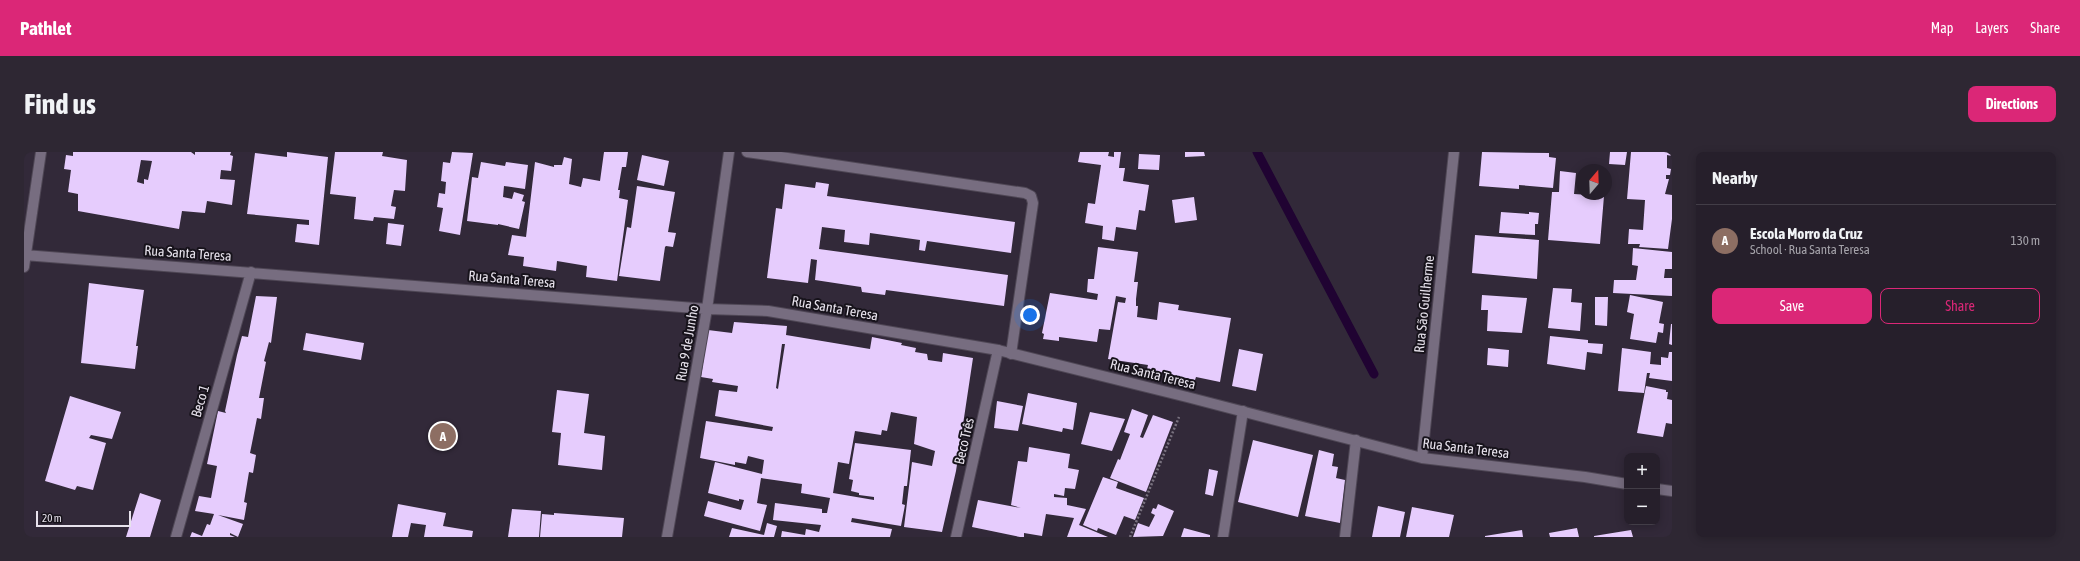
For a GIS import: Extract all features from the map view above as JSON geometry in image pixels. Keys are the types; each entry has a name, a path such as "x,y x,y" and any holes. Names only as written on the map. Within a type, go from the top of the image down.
{"street":[{"path":"24,267 41,152"},
{"name":"Rua 9 de Junho","path":"667,537 707,309 729,152"},
{"path":"747,152 1025,193 1031,196 1033,203 1011,354"},
{"name":"Rua São Guilherme","path":"1422,458 1454,152"},
{"name":"Rua Santa Teresa","path":"25,256 251,272 707,309 768,311 998,350 1243,411 1422,458 1585,477 1624,484"},
{"name":"Beco 1","path":"176,537 251,272"},
{"name":"Beco Três","path":"956,537 998,350"},
{"path":"1223,537 1243,411"},
{"path":"1345,537 1356,440"},
{"path":"1660,489 1672,491"}],"path":[{"path":"1130,537 1187,397"}],"building":[{"path":"73,152 191,152 195,155 195,152 231,152 230,155 233,156 231,171 221,170 220,179 235,180 232,205 207,201 205,213 182,211 179,229 78,211 78,194 68,192 71,170 64,169 66,155 73,156","holes":["141,160 152,161 148,180 144,179 144,184 137,182"]},
{"path":"287,152 328,157 319,245 295,242 297,224 309,225 309,220 247,214 255,153 287,157"},
{"path":"335,152 383,152 382,156 407,160 405,191 394,190 391,206 396,207 394,219 374,217 373,221 354,219 356,197 330,194"},
{"path":"452,152 473,153 460,235 439,231 443,208 437,207 439,193 445,194 446,182 441,181 443,162 450,163"},
{"path":"604,152 628,152 626,167 622,167 618,190 620,190 619,198 628,200 617,281 586,277 587,266 557,261 556,271 523,266 524,257 508,255 512,235 526,237 535,162 554,167 554,165 562,165 564,157 572,159 569,184 581,187 583,178 600,181"},
{"path":"1080,152 1109,152 1108,156 1114,157 1114,152 1121,152 1119,168 1125,168 1123,181 1149,185 1145,211 1139,210 1136,230 1116,227 1114,241 1102,239 1103,226 1085,223 1088,203 1095,204 1101,165 1078,162"},
{"path":"1185,152 1204,152 1205,156 1185,157"},
{"path":"1482,152 1549,153 1549,157 1556,158 1553,188 1519,185 1519,189 1479,186"},
{"path":"1610,152 1627,152 1625,165 1609,164"},
{"path":"1631,152 1672,152 1672,156 1667,155 1667,168 1671,169 1670,175 1666,175 1666,179 1669,179 1665,194 1672,195 1672,219 1668,249 1639,247 1640,244 1628,244 1629,229 1643,230 1645,200 1627,199"},
{"path":"1139,154 1160,155 1159,170 1138,169"},
{"path":"642,155 669,161 664,186 637,180"},
{"path":"481,162 505,166 506,162 528,165 525,189 504,186 503,197 512,199 514,192 524,195 522,201 525,202 519,229 498,224 467,221 472,177 478,178"},
{"path":"1560,171 1576,173 1574,194 1576,194 1576,200 1604,200 1600,244 1548,240 1552,192 1559,192"},
{"path":"816,182 829,184 827,196 1015,222 1011,253 927,241 925,251 919,250 920,240 870,233 869,245 844,242 845,230 822,227 819,249 1008,275 1004,306 886,290 885,295 862,292 861,287 815,280 817,260 811,259 808,283 767,278 776,208 782,209 785,184 815,188"},
{"path":"637,186 675,192 668,232 676,233 673,247 665,247 660,281 619,276 627,227 631,228"},
{"path":"1194,197 1197,220 1175,223 1172,200"},
{"path":"1501,212 1529,214 1529,212 1539,213 1538,224 1535,224 1535,235 1499,233"},
{"path":"388,223 404,225 401,246 386,244"},
{"path":"1475,235 1539,240 1537,279 1472,273"},
{"path":"1098,247 1138,252 1134,282 1138,282 1136,299 1136,306 1138,306 1137,317 1157,320 1159,302 1179,305 1178,310 1231,318 1220,382 1196,377 1195,380 1147,369 1148,365 1108,359 1118,302 1125,303 1126,298 1116,296 1110,330 1099,329 1097,342 1059,337 1059,341 1043,339 1044,334 1042,333 1050,293 1097,300 1098,294 1087,292 1088,279 1094,279"},
{"path":"1633,248 1672,252 1672,269 1665,269 1664,278 1672,278 1672,296 1613,293 1614,280 1636,280 1638,266 1632,265"},
{"path":"89,283 144,290 136,346 138,346 135,369 81,363"},
{"path":"1553,288 1572,289 1571,302 1582,303 1580,331 1548,328"},
{"path":"1482,295 1527,298 1522,333 1487,331 1488,310 1481,310"},
{"path":"1630,295 1663,302 1659,323 1664,324 1663,333 1658,332 1656,343 1630,339 1634,314 1627,312"},
{"path":"256,296 277,297 271,343 269,342 264,361 266,362 259,398 264,398 261,419 257,418 250,453 256,455 253,473 249,472 244,502 247,503 244,520 218,515 243,524 238,537 230,533 230,535 235,537 190,537 192,532 202,536 207,524 210,525 214,514 195,511 199,496 211,498 217,466 207,464 218,411 226,413 225,411 237,355 242,336 248,337"},
{"path":"1595,297 1608,297 1607,326 1595,325"},
{"path":"734,322 787,326 786,335 870,349 872,337 902,343 901,345 916,348 915,352 927,354 928,360 942,362 943,353 973,358 956,471 942,532 904,527 912,462 932,466 935,451 914,444 917,417 891,412 887,431 882,430 881,435 855,431 849,464 838,462 833,493 874,500 874,497 859,495 859,493 851,491 853,480 849,479 855,443 911,450 907,486 904,486 902,504 905,505 901,526 852,518 851,522 892,529 890,537 781,537 782,531 805,535 806,529 819,532 821,525 773,520 775,503 822,509 822,513 827,513 830,498 801,493 802,484 761,478 757,503 767,505 760,531 704,516 708,501 741,510 744,500 739,499 739,501 708,493 715,462 762,474 764,460 748,456 746,464 735,462 735,465 700,458 706,421 772,431 773,427 715,416 719,390 737,392 738,386 712,382 713,379 701,377 708,330 732,333","holes":["782,344 785,344 778,389 776,388"]},
{"path":"1672,324 1672,345 1669,344"},
{"path":"306,333 364,343 361,360 303,350"},
{"path":"1550,336 1588,340 1588,343 1603,344 1602,354 1587,352 1585,370 1547,364"},
{"path":"1488,348 1509,350 1508,367 1487,365"},
{"path":"1622,348 1651,352 1650,364 1661,365 1661,357 1668,358 1669,352 1672,352 1672,381 1649,378 1650,373 1647,373 1644,393 1618,391"},
{"path":"1239,349 1263,354 1256,391 1232,386"},
{"path":"1646,386 1666,390 1666,392 1668,392 1667,399 1672,400 1672,424 1666,423 1663,437 1637,433"},
{"path":"557,390 589,394 584,433 605,436 602,470 558,465 561,433 552,432"},
{"path":"1028,393 1077,403 1073,430 1063,428 1062,432 1022,424"},
{"path":"70,396 121,412 112,439 91,435 89,438 106,443 93,490 77,486 75,490 45,481"},
{"path":"997,401 1023,406 1018,431 994,428"},
{"path":"1132,409 1148,415 1140,437 1143,438 1153,415 1173,422 1146,492 1110,478 1118,459 1120,460 1130,434 1124,432"},
{"path":"1090,412 1125,419 1112,451 1081,444"},
{"path":"1253,440 1313,455 1298,517 1238,502"},
{"path":"1029,447 1070,454 1068,468 1079,470 1075,489 1065,488 1064,496 1054,494 1054,497 1067,498 1067,505 1086,509 1079,525 1108,537 1067,537 1074,518 1046,514 1042,536 1024,533 1024,537 1020,537 972,527 978,500 1021,508 1011,505 1018,461 1027,462"},
{"path":"1319,450 1334,454 1332,466 1338,467 1336,478 1345,480 1340,523 1305,516"},
{"path":"1209,469 1218,471 1213,496 1205,494"},
{"path":"1103,477 1118,482 1116,488 1144,498 1135,520 1124,516 1116,535 1098,528 1097,531 1083,525"},
{"path":"140,493 161,500 150,537 126,537"},
{"path":"398,504 446,513 443,526 473,531 472,537 424,537 426,525 411,523 408,537 392,537"},
{"path":"1158,504 1174,511 1163,536 1133,537 1138,523 1149,527 1155,515 1151,513 1153,508 1156,509"},
{"path":"1378,506 1405,512 1400,537 1372,537"},
{"path":"1412,507 1454,515 1449,537 1406,537"},
{"path":"512,509 541,511 539,537 508,537"},
{"path":"554,513 624,518 622,537 540,537 542,514 554,515"},
{"path":"767,523 777,526 774,537 729,537 732,528 764,535"},
{"path":"1184,528 1210,535 1210,537 1181,537"},
{"path":"1577,528 1579,537 1550,537 1549,533"},
{"path":"1522,530 1523,537 1485,537 1485,536"},
{"path":"1631,530 1633,537 1594,537 1594,536"}],"waterway":[{"path":"1257,152 1374,374"}],"place":[{"name":"Escola Morro da Cruz","path":"443,436"}]}
